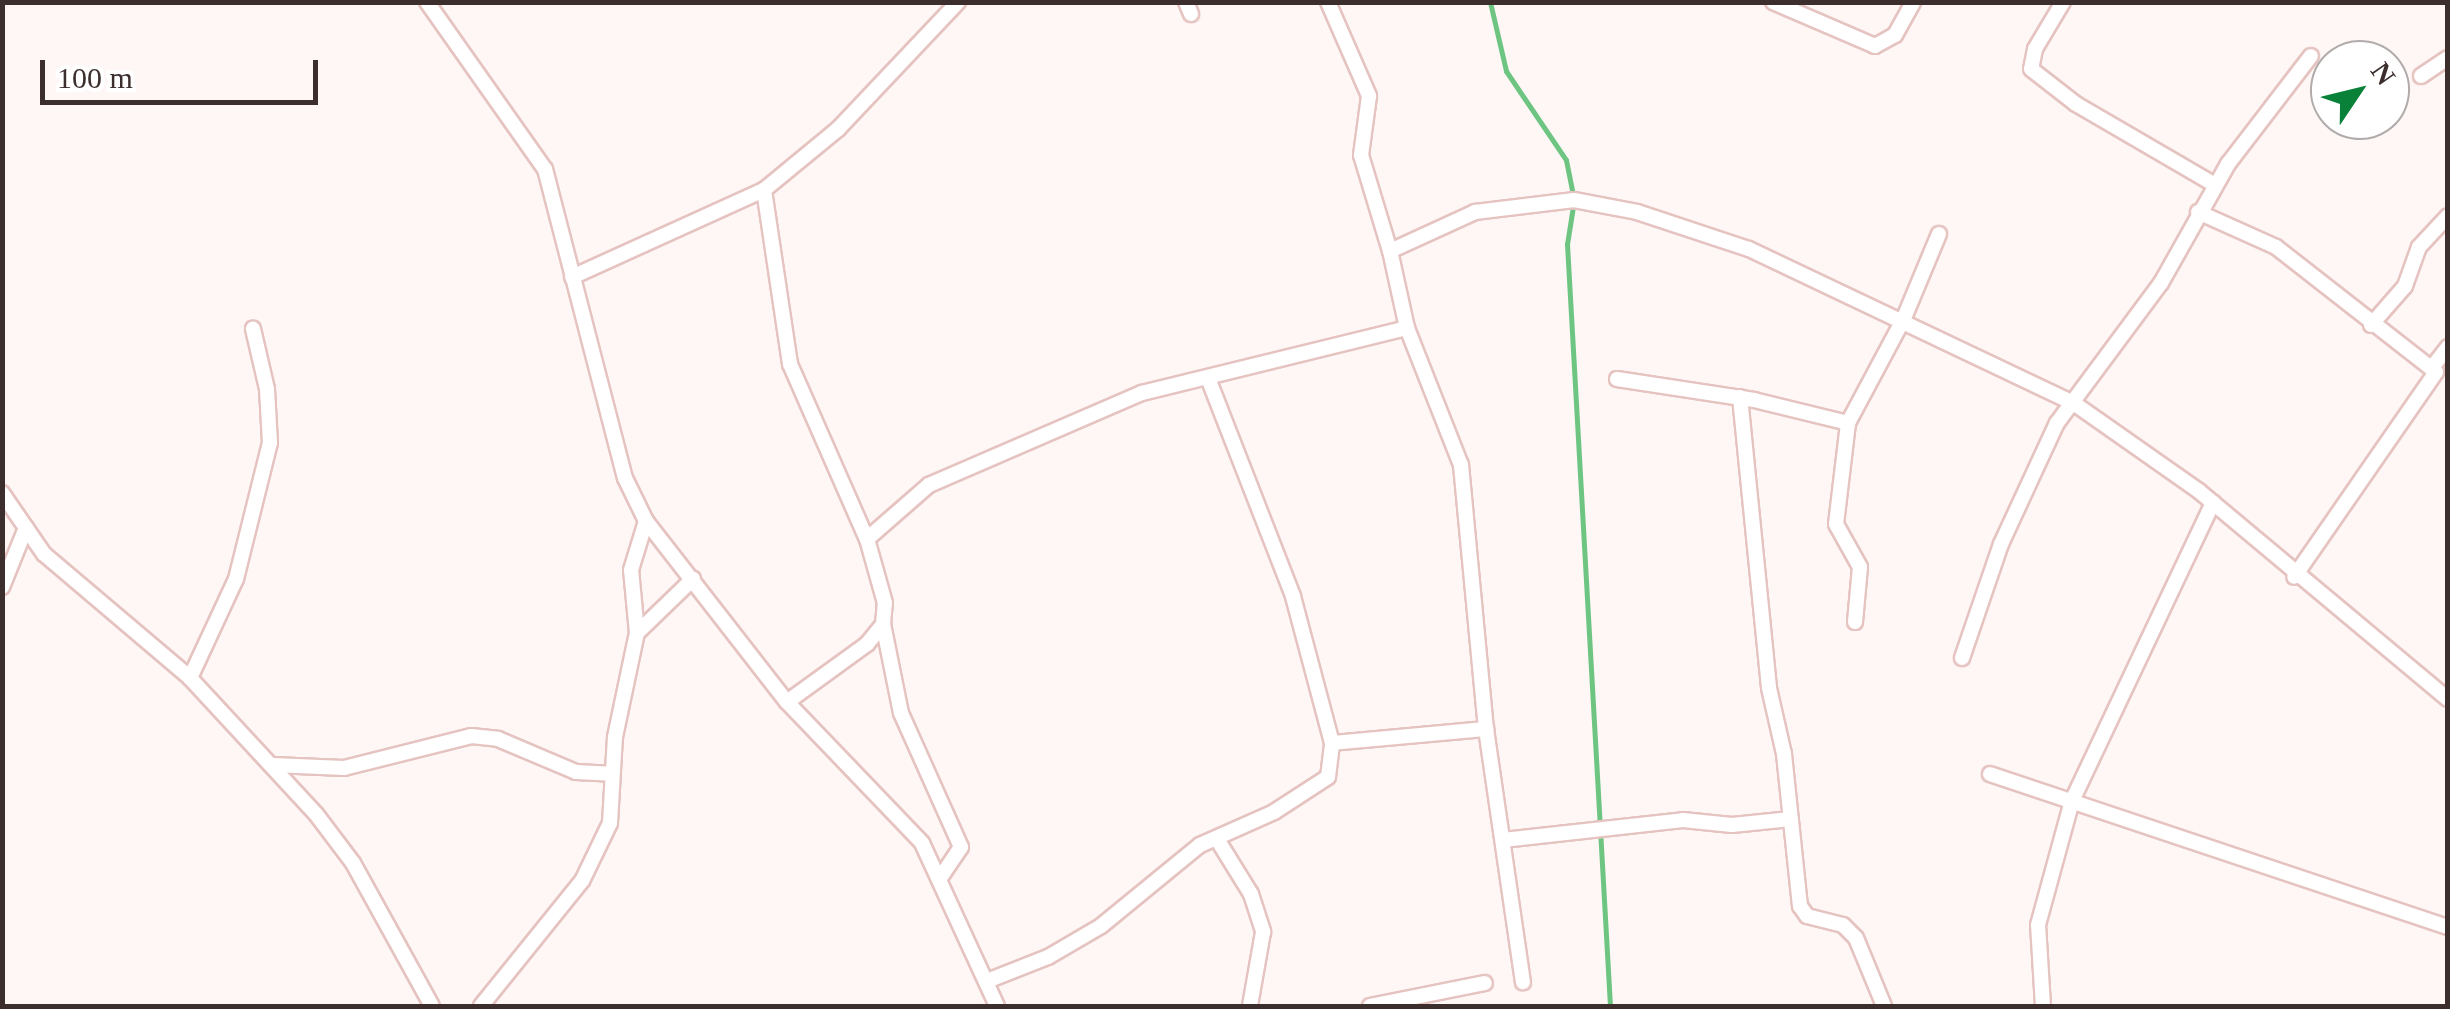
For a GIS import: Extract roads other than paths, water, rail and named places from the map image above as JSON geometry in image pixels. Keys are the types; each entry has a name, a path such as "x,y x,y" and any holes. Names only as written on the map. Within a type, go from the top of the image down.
{"street":[{"path":"427,2 546,169 625,478 646,520 787,702 922,843 942,877 997,1006"},
{"path":"572,277 764,190 838,129 958,2"},
{"path":"1328,2 1369,96 1362,155 1407,328 1461,465 1486,729 1523,982"},
{"path":"1774,2 1875,46 1895,35 1912,2"},
{"path":"2063,2 2034,49 2031,69 2076,104 2214,184"},
{"path":"1962,658 2001,544 2057,424 2161,283 2214,184 2310,57"},
{"path":"2421,76 2448,58"},
{"path":"764,190 790,364 867,539 885,603 882,624 901,713 961,846 961,856 942,877"},
{"path":"1390,251 1475,212 1574,200 1693,228 1904,318 2075,404 2212,503 2294,577 2444,691"},
{"path":"2198,212 2276,247 2371,324 2434,365"},
{"path":"2371,324 2405,286 2419,247 2448,216"},
{"path":"1855,622 1860,567 1836,524 1848,423 1904,318 1939,234"},
{"path":"867,539 930,485 1095,409 1407,328"},
{"path":"190,678 236,579 270,442 267,389 253,329"},
{"path":"2294,577 2431,381 2434,365 2448,347"},
{"path":"987,981 1048,957 1102,926 1179,860 1328,777 1332,743 1293,596 1208,378"},
{"path":"1617,379 1740,398 1848,423"},
{"path":"1740,398 1769,688 1792,819 1800,906 1807,916 1843,925 1856,938 1884,1006"},
{"path":"2,493 44,554 190,678 273,765 353,863 432,1006"},
{"path":"2043,1006 2038,925 2072,801 2212,503"},
{"path":"482,1006 600,850 610,823 611,774 637,633 631,570 646,520"},
{"path":"2,587 26,528"},
{"path":"637,633 693,578"},
{"path":"787,702 868,644 882,624"},
{"path":"1332,743 1486,729"},
{"path":"273,765 344,768 471,736 498,739 576,772 611,774"},
{"path":"1990,774 2448,927"},
{"path":"1504,840 1683,820 1732,825 1792,819"},
{"path":"1216,839 1252,894 1263,932 1250,1006"},
{"path":"1370,1006 1485,983"}],"waterway":[{"path":"1490,2 1506,71 1566,160 1574,200 1567,244 1610,1006"}]}
